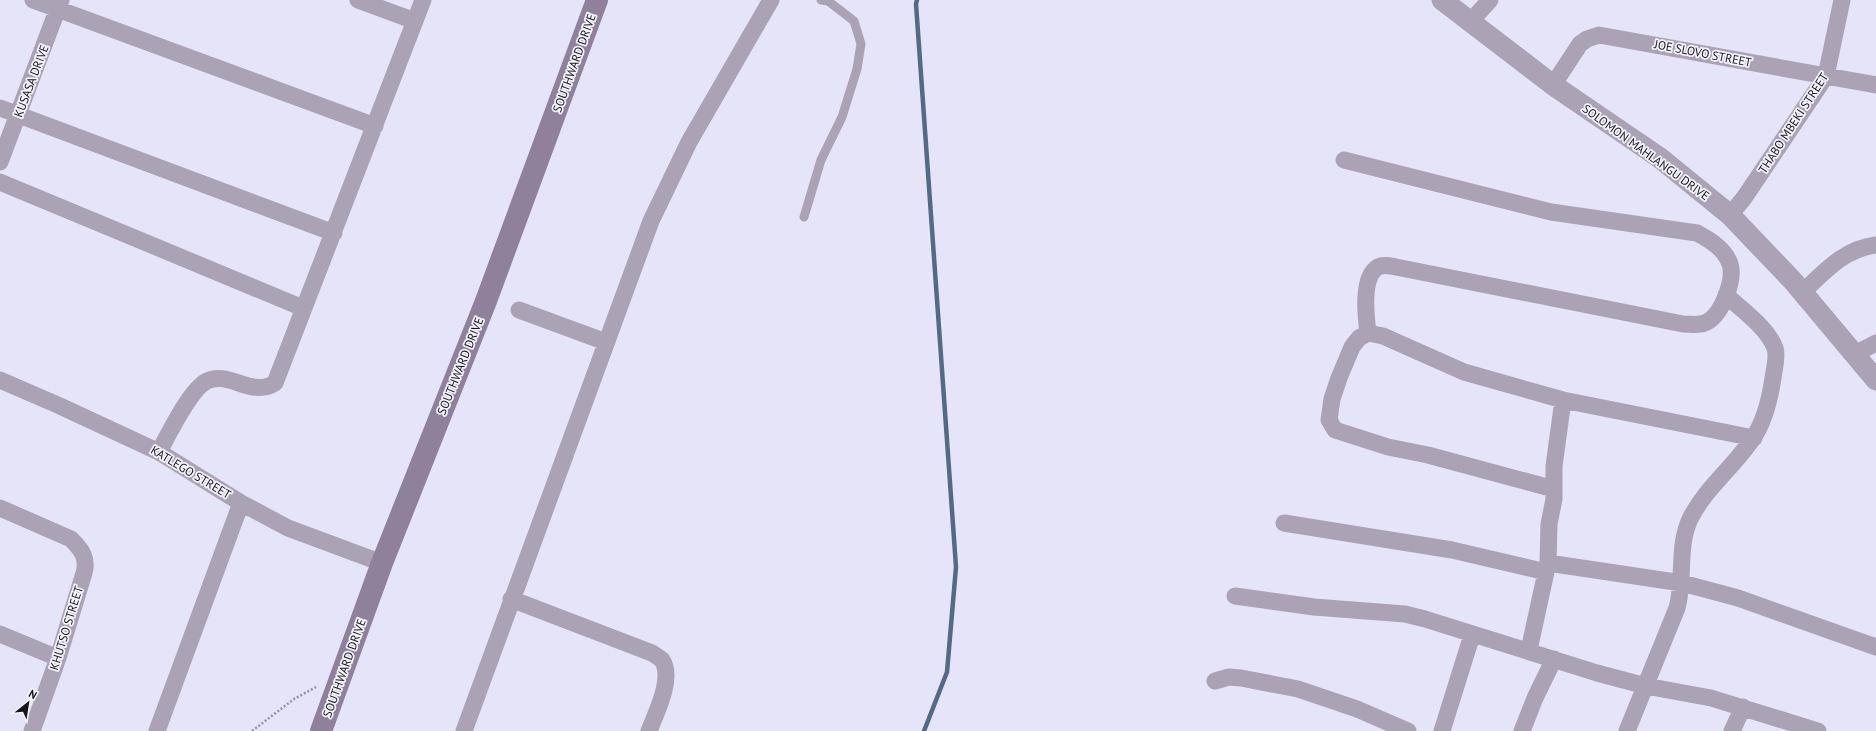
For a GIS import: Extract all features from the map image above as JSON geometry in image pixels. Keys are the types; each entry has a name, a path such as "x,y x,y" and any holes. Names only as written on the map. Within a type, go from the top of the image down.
{"main road":[{"name":"SOUTHWARD DRIVE","path":"321,731 382,563 486,301 597,0"}],"street":[{"path":"33,0 60,5 375,126"},
{"path":"358,0 415,21"},
{"path":"159,452 192,394 207,380 229,380 260,388 267,388 275,383 423,0"},
{"path":"464,731 511,599 654,214 689,142 772,0"},
{"name":"SOLOMON MAHLANGU DRIVE","path":"1442,0 1553,85 1660,158 1730,215 1803,292 1876,380"},
{"path":"1470,22 1490,0"},
{"name":"THABO MBEKI STREET","path":"1730,215 1744,198 1826,76 1842,0"},
{"name":"KUSASA DRIVE","path":"0,162 60,5"},
{"name":"JOE SLOVO STREET","path":"1553,85 1580,44 1587,39 1598,35 1876,85"},
{"path":"0,108 334,233"},
{"path":"1344,160 1551,212 1696,233 1716,244 1730,264 1732,275 1726,295 1718,311 1706,323 1683,324 1387,265 1379,266 1373,271 1370,278 1366,300 1368,334"},
{"path":"0,182 303,308"},
{"path":"1803,292 1832,264 1845,255 1856,249 1876,245"},
{"path":"1627,731 1677,608 1682,583 1682,557 1690,520 1703,496 1754,438 1770,395 1776,358 1775,349 1766,333 1726,295"},
{"path":"519,310 606,342"},
{"path":"1554,489 1428,455 1388,447 1334,430 1329,420 1332,399 1352,347 1359,338 1368,334 1383,336 1464,372 1563,400 1754,438"},
{"path":"1854,354 1876,343"},
{"name":"KATLEGO STREET","path":"0,380 159,452 241,503 288,528 382,563"},
{"path":"1529,650 1547,568 1548,538 1554,489 1557,442 1563,400"},
{"path":"156,731 241,503"},
{"name":"KHUTSO STREET","path":"0,508 71,539 80,548 85,556 86,565 58,658 32,731"},
{"path":"1284,523 1452,550 1547,568 1682,583 1738,598 1876,647"},
{"path":"1235,596 1314,607 1405,614 1646,686 1711,698 1818,731"},
{"path":"511,599 652,653 661,659 665,667 665,687 649,731"},
{"path":"0,634 58,658"},
{"path":"1442,731 1472,635"},
{"path":"1522,731 1535,698 1554,659"},
{"path":"1215,681 1229,677 1241,678 1298,689 1357,709 1408,731"},
{"path":"1732,731 1743,707"}],"lane":[{"path":"804,217 821,160 842,117 857,69 861,44 854,21 828,1 821,0"}],"path":[{"path":"252,731 294,699 311,689 322,685 338,686"}],"waterway":[{"path":"917,0 916,4 956,567 947,672 924,731"}]}
